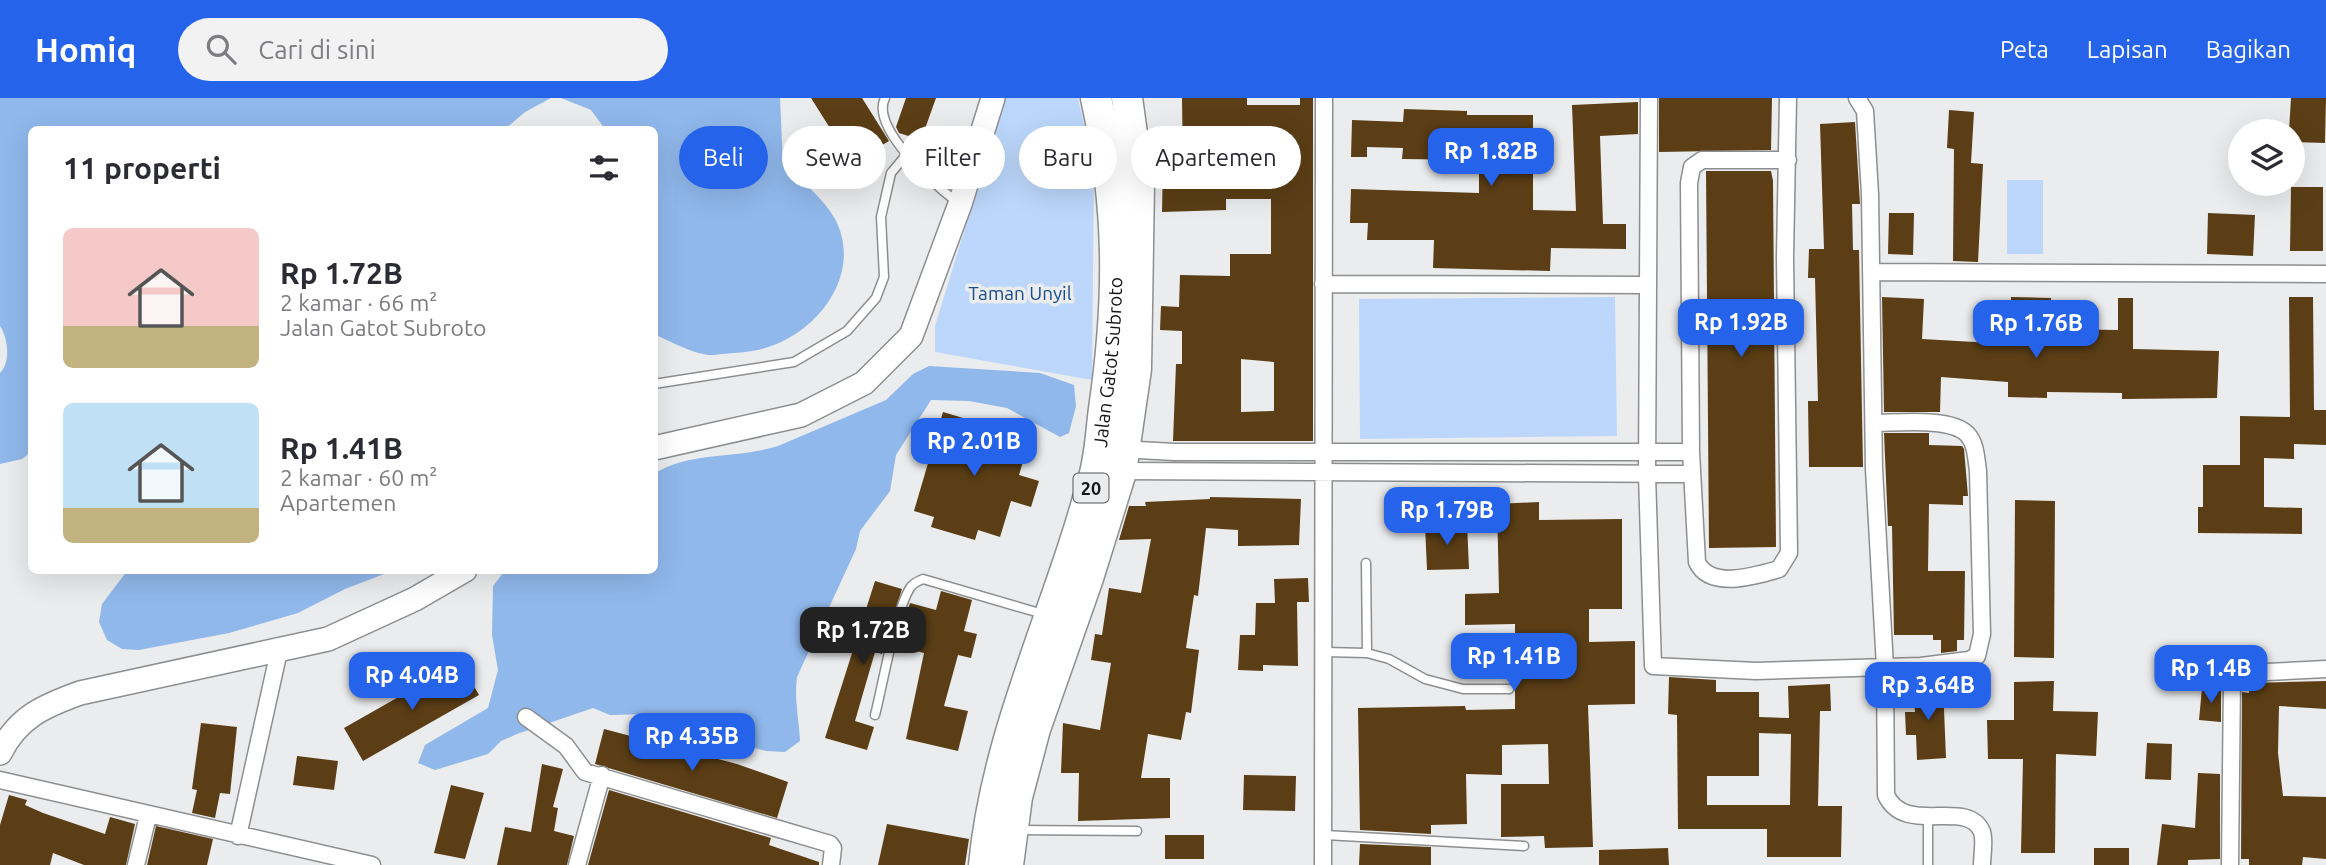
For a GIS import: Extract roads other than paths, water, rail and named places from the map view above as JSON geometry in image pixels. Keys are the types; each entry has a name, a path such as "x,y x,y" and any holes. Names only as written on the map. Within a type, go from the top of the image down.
{"highway":[{"name":"Jalan Gatot Subroto","path":"1096,98 1110,161 1117,252 1108,379 1110,459"},
{"name":"Jalan Gatot Subroto","path":"1008,865 1012,830 1061,620 1136,369 1139,184 1127,98"},
{"name":"Jalan Gatot Subroto","path":"984,865 1001,764 1013,718 1061,620"}],"main road":[{"path":"658,447 801,415 864,383 911,336 960,204 993,98"},
{"path":"0,753 14,728 31,713 71,696 182,669 328,639 362,625 456,574"}],"street":[{"path":"1323,865 1324,98"},
{"path":"1650,98 1647,475 1653,666 1756,670 1885,667 1969,660 1977,656 1980,650 1978,471 1974,446 1959,428 1948,424 1874,423"},
{"path":"1788,98 1788,160 1785,271 1789,553 1779,569 1755,576 1711,578 1702,573 1697,562 1692,474 1688,201 1692,167 1702,160 1788,160"},
{"path":"1857,98 1865,111 1874,423 1885,667 1886,795 1890,803 1904,813 1961,817 1975,822 1983,835 1982,865"},
{"path":"1871,272 2326,274"},
{"path":"1323,284 1648,285"},
{"path":"1426,451 1427,473"},
{"path":"1110,459 1175,452 1691,452"},
{"path":"1110,459 1323,472 1692,474"},
{"path":"238,836 279,651"},
{"path":"2230,865 2232,678 2246,673 2326,669"},
{"path":"526,717 566,746 582,769 830,844 833,848 831,865"},
{"path":"577,865 602,775"},
{"path":"0,780 371,865"},
{"path":"136,865 148,816"}],"lane":[{"path":"886,98 883,104 885,121 900,144"},
{"path":"658,383 794,362 847,331 876,298 884,277 881,217 891,173 900,162"},
{"path":"940,189 960,204"},
{"path":"1366,563 1367,653"},
{"path":"875,715 896,631 909,590 914,583 923,579 1061,620"},
{"path":"1325,652 1367,653 1389,659 1425,678 1463,689 1508,689"},
{"path":"1928,816 1928,865"},
{"path":"1012,830 1137,831"},
{"path":"1325,835 1524,846"}],"park label":[{"name":"Taman Unyil","path":"1020,293"}]}
